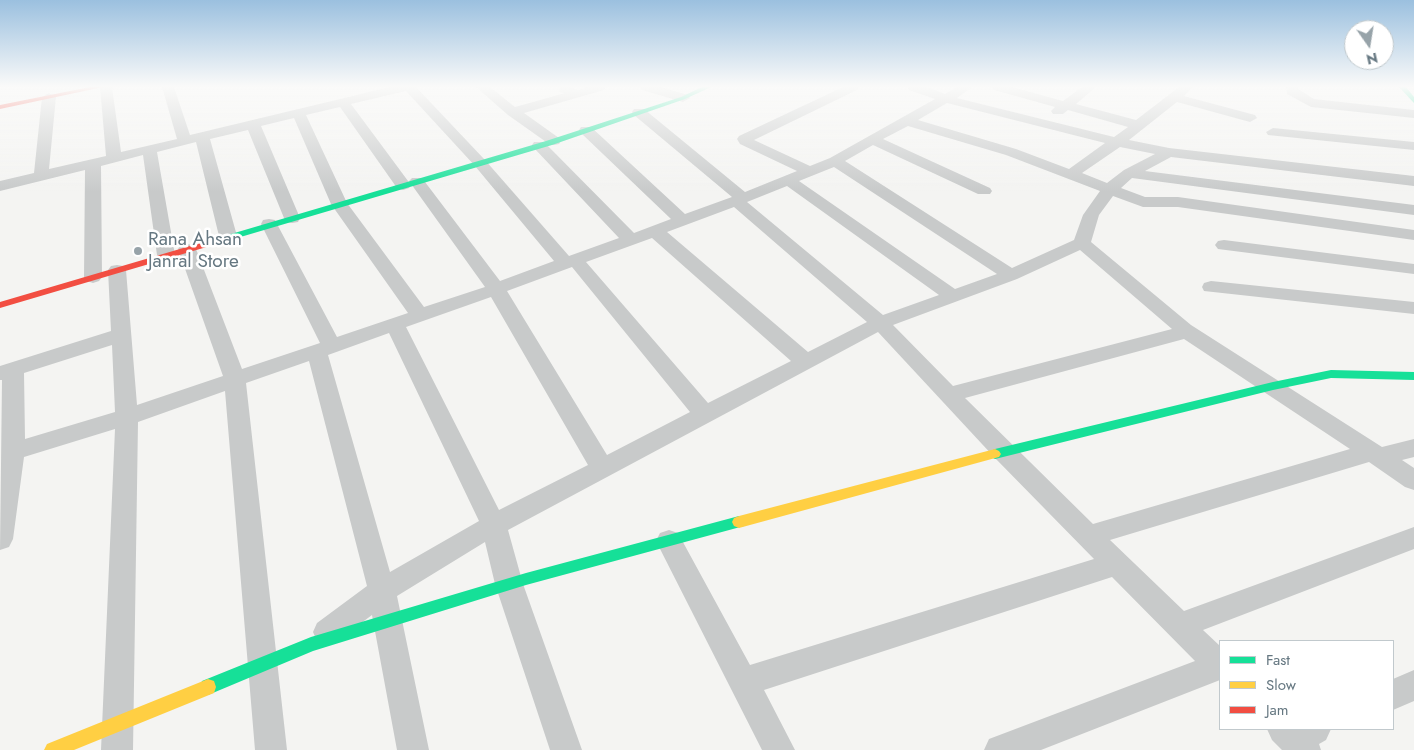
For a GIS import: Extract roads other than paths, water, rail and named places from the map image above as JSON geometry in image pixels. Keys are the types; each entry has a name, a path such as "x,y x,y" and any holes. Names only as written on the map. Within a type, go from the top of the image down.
{"street":[{"path":"41,176 46,122"},
{"path":"110,122 114,159"},
{"path":"180,122 186,141"},
{"path":"0,204 2,186 261,122"},
{"path":"302,122 339,204 407,320 494,525 509,584 566,750"},
{"path":"360,122 496,289 602,468"},
{"path":"441,122 570,262 704,414"},
{"path":"524,122 547,143 630,239"},
{"path":"0,305 547,143 610,122"},
{"path":"651,122 880,323 1003,452 1219,665"},
{"path":"778,122 744,138 745,141 810,171"},
{"path":"6,453 127,417 496,289 655,231 835,161 904,122"},
{"path":"914,122 1011,152 1148,203 1178,202 1414,235"},
{"path":"1040,122 1117,142 1169,152 1414,181"},
{"path":"1126,122 1137,125"},
{"path":"1071,174 1117,142 1141,122"},
{"path":"253,124 292,218"},
{"path":"586,130 682,220"},
{"path":"1273,132 1414,146"},
{"path":"202,137 228,236"},
{"path":"873,140 984,191"},
{"path":"150,150 166,255"},
{"path":"311,644 382,591 494,525 704,414 880,323 1010,275 1082,243 1091,215 1110,189 1130,174 1169,152"},
{"path":"835,161 1010,275"},
{"path":"93,277 94,164"},
{"path":"1130,174 1414,210"},
{"path":"788,180 953,296"},
{"path":"269,224 324,348 382,591 413,750"},
{"path":"655,231 806,362"},
{"path":"1082,243 1184,330 1274,386 1414,480"},
{"path":"1224,246 1414,269"},
{"path":"186,249 235,379 271,750"},
{"path":"117,270 127,417 118,736"},
{"path":"1212,287 1414,308"},
{"path":"949,395 1182,333 1184,330"},
{"path":"0,539 6,453 6,371 121,335"},
{"path":"53,750 118,736 263,663 311,644 509,584 1003,452 1274,386 1331,374 1414,376"},
{"path":"1088,536 1375,454 1414,448"},
{"path":"1179,626 1414,538"},
{"path":"669,541 779,750"},
{"path":"743,682 1116,564"},
{"path":"1000,750 1049,742 1219,666"},
{"path":"1394,695 1414,685"}],"place":[{"name":"Rana Ahsan Janral Store","path":"138,251"}]}
